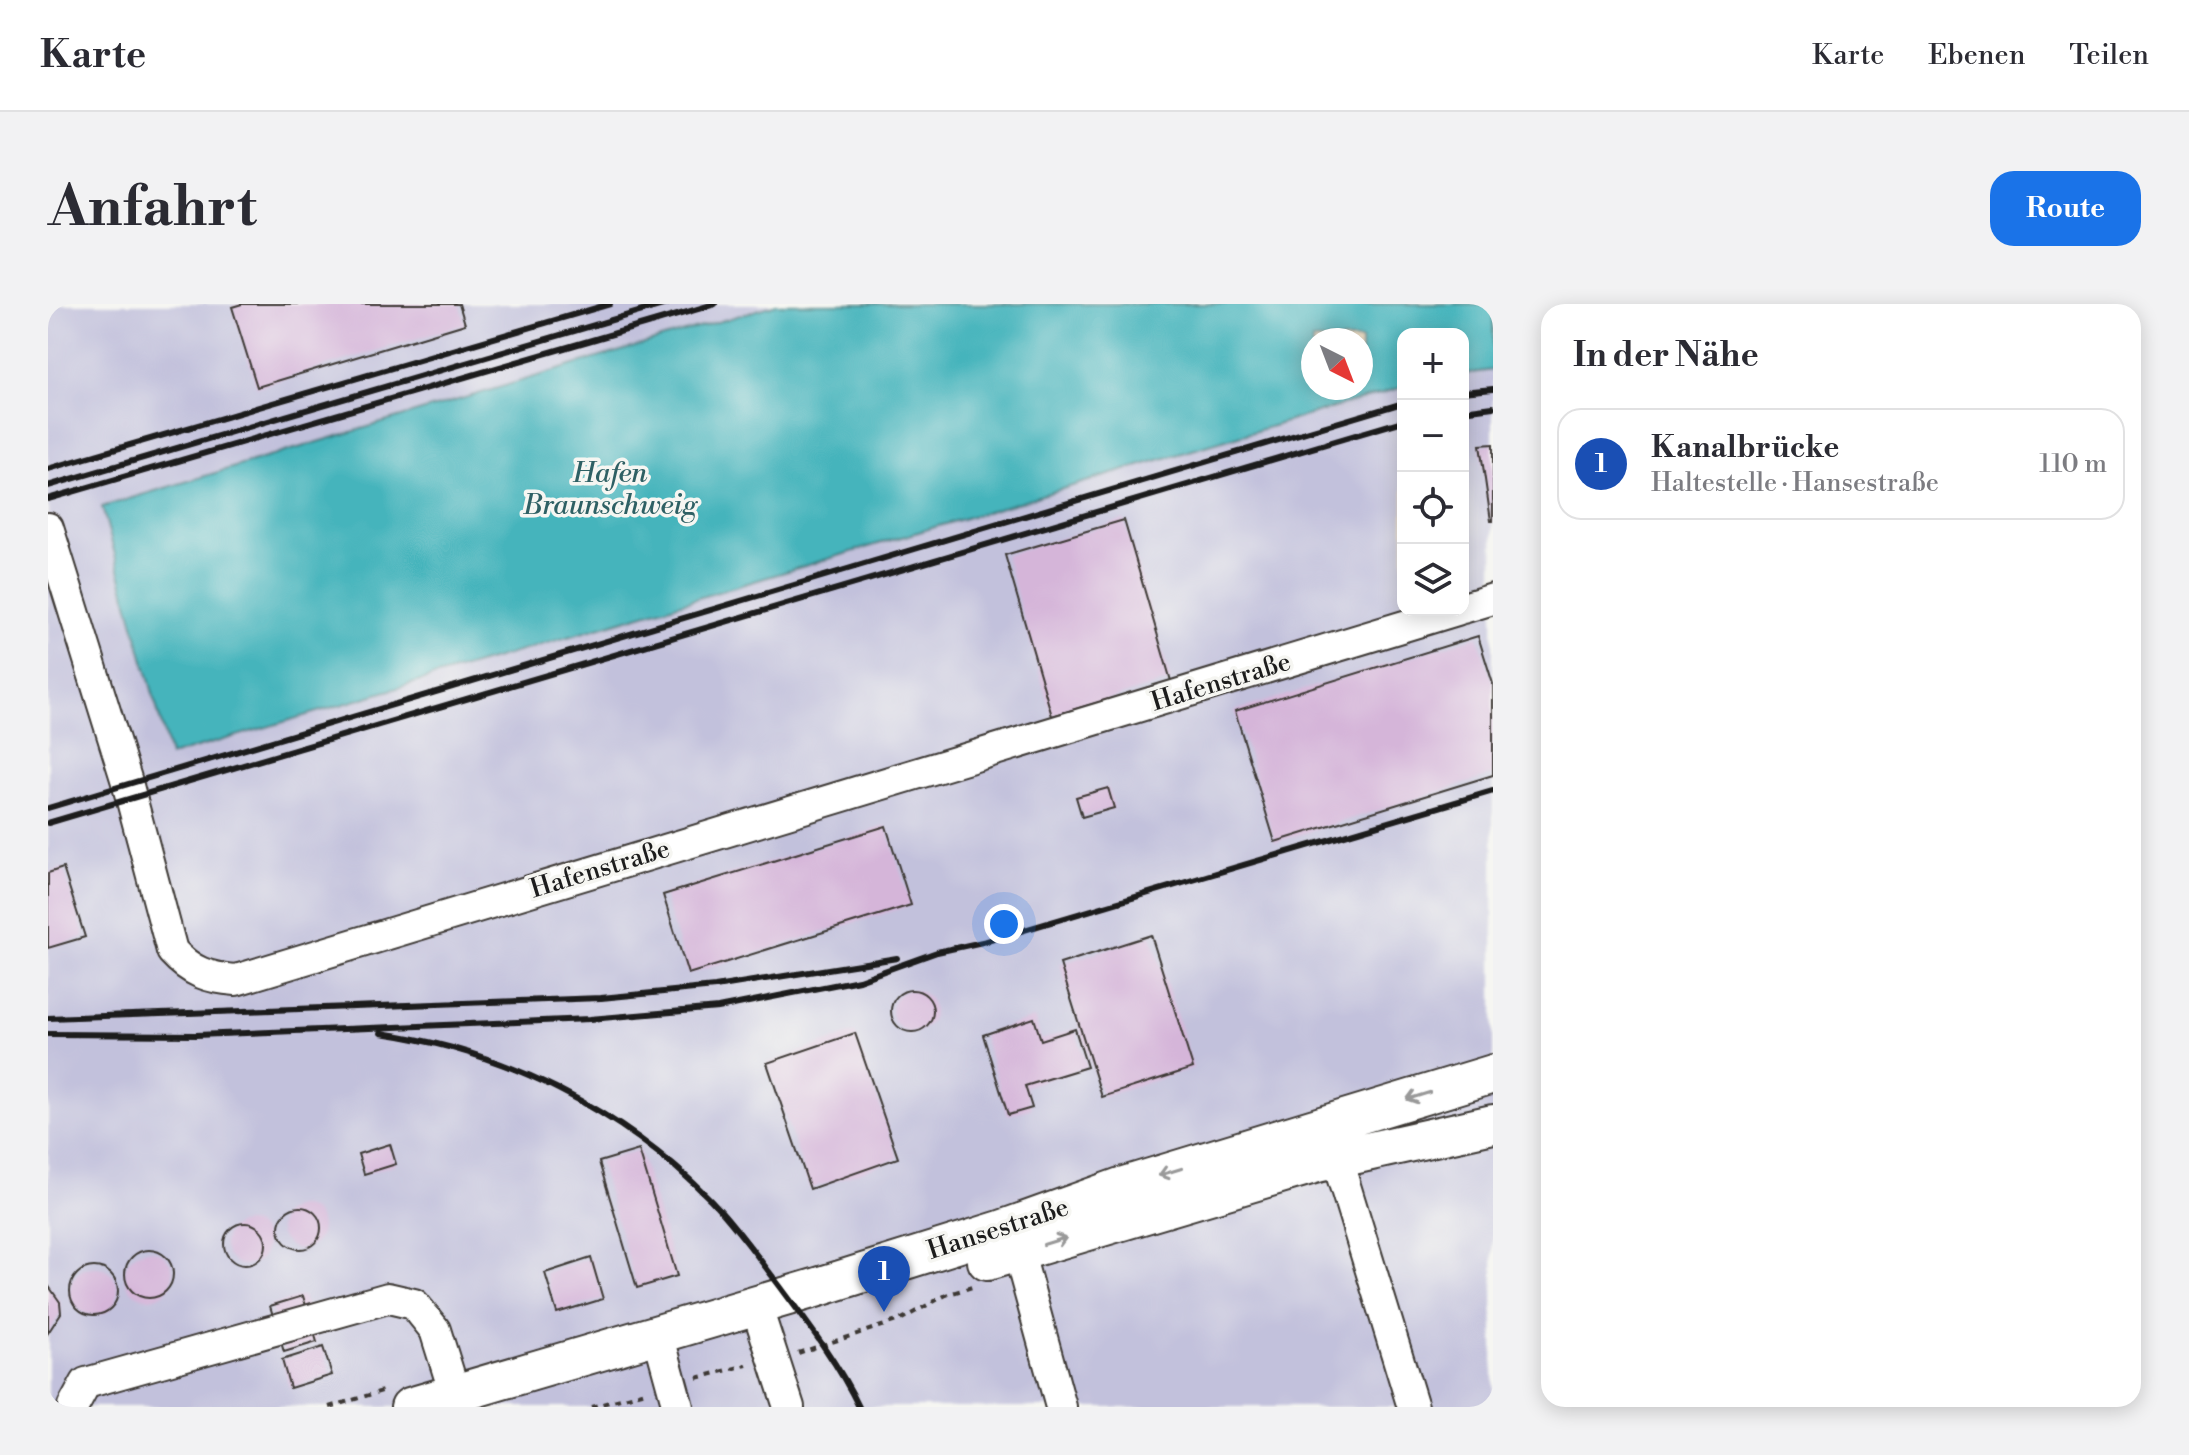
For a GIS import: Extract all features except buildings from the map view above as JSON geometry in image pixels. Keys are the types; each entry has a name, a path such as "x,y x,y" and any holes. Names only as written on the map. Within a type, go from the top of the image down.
{"main road":[{"name":"Hansestraße","path":"1331,1141 1493,1074"},
{"name":"Hansestraße","path":"410,1407 661,1346 1014,1239 1121,1187 1331,1141 1493,1124"},
{"name":"Hansestraße","path":"497,1407 661,1346"}],"street":[{"name":"Hafenstraße","path":"48,528 127,782 172,951 187,967 210,978 236,980 1437,616"},
{"name":"Hafenstraße","path":"1469,606 1493,599"},
{"path":"1331,1141 1413,1407"},
{"path":"1014,1239 1061,1407"},
{"path":"73,1407 86,1383 388,1298 414,1304 435,1330 455,1394"},
{"path":"761,1316 789,1407"},
{"path":"661,1346 678,1407"}],"shaded area":[{"path":"48,304 1493,304 1493,1407 48,1407"}],"water":[{"name":"Hafen Braunschweig","path":"777,304 1493,304 1493,370 1469,373 1469,328 1397,328 1397,389 1373,396 1373,328 1301,328 1301,400 1360,400 170,756 102,507"}],"railway":[{"path":"48,469 610,304"},
{"path":"48,486 666,304"},
{"path":"48,499 715,304"},
{"path":"1469,391 1493,389"},
{"path":"48,808 1397,405"},
{"path":"1469,410 1493,407"},
{"path":"48,823 1397,423"},
{"path":"48,1034 196,1035 590,1019 718,1008 859,980 937,952 987,941 1493,791"},
{"path":"48,1018 601,998 715,987 897,958"},
{"path":"381,1033 472,1054 516,1070 600,1112 639,1138 711,1200 738,1231 822,1344 859,1407"}],"place":[{"name":"Kanalbrücke","path":"884,1312"}]}
